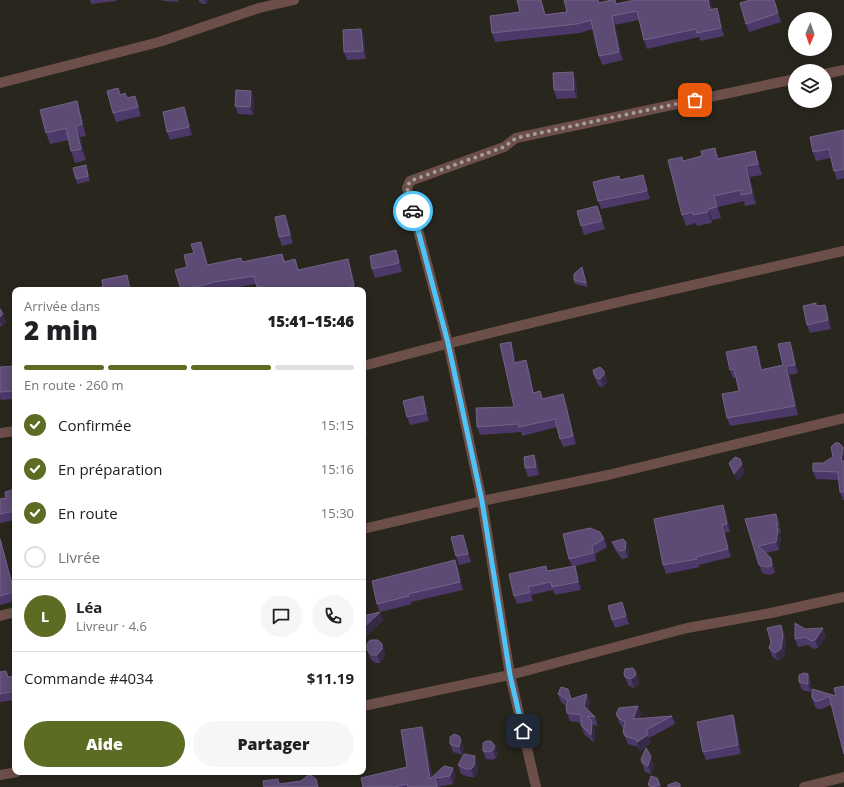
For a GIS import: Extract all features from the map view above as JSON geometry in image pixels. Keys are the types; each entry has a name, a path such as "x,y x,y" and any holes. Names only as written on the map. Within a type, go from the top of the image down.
{"street":[{"path":"0,83 159,42 259,8 294,0"},
{"path":"832,73 844,70"},
{"path":"536,787 510,675 482,501 448,343 407,188 410,181 504,147 516,138 788,80"},
{"path":"366,365 448,343 844,251"},
{"path":"366,528 482,501 608,475 844,418"},
{"path":"0,433 12,431"},
{"path":"366,705 510,675 687,628 771,613 844,597"},
{"path":"0,616 12,613"},
{"path":"0,775 12,773"},
{"path":"804,787 844,777"}],"building":[{"path":"517,0 541,0 545,15 567,12 564,0 598,0 599,3 615,0 616,4 635,0 708,0 710,10 717,8 721,28 697,33 696,29 644,40 637,11 612,16 619,52 599,56 591,20 577,24 492,33 490,16 520,12"},
{"path":"750,0 774,0 778,13 746,24 740,3"},
{"path":"361,29 363,51 344,52 343,30"},
{"path":"573,72 574,90 554,90 553,73"},
{"path":"118,88 120,95 125,93 127,98 135,96 138,107 113,113 107,91"},
{"path":"236,90 251,91 250,107 235,106"},
{"path":"77,101 82,124 76,126 81,149 71,151 66,128 46,133 40,110"},
{"path":"184,107 189,127 167,132 163,112"},
{"path":"844,130 844,169 834,171 829,149 813,152 810,137"},
{"path":"715,148 717,159 755,151 758,164 746,166 752,193 741,195 741,190 714,196 717,207 708,209 708,212 693,215 693,212 682,215 668,160 682,157 683,161 702,156 701,151"},
{"path":"86,165 88,176 76,179 73,168"},
{"path":"643,175 647,191 598,201 593,182 619,176 620,180"},
{"path":"597,206 602,221 581,226 577,211"},
{"path":"285,215 290,235 279,237 275,217"},
{"path":"201,242 207,265 241,258 242,262 282,254 284,262 295,259 298,270 348,259 354,286 257,287 254,276 214,282 195,287 180,287 175,270 187,267 184,255 194,253 191,244"},
{"path":"396,250 399,263 372,269 370,256"},
{"path":"582,267 586,283 574,280 574,274"},
{"path":"127,275 129,287 103,287 102,280"},
{"path":"816,303 816,306 825,305 828,320 807,325 803,306"},
{"path":"0,309 3,314 0,317"},
{"path":"511,342 514,363 526,360 533,393 540,391 542,399 563,394 573,436 560,439 555,419 519,427 518,424 477,427 476,408 514,407 500,344"},
{"path":"790,342 795,365 786,366 795,406 727,418 722,394 739,391 734,369 730,370 726,352 756,346 761,370 783,365 778,344"},
{"path":"12,366 12,391 0,392 0,367"},
{"path":"600,367 604,371 604,375 600,379 596,378 593,370"},
{"path":"423,396 426,413 407,417 403,401"},
{"path":"835,443 839,443 843,447 841,461 844,461 844,492 840,492 838,472 813,471 813,463 823,463 833,457 831,447"},
{"path":"534,455 536,467 525,468 524,457"},
{"path":"735,457 740,459 742,464 734,474 729,463"},
{"path":"12,490 12,512 0,514 0,499 6,498 5,492"},
{"path":"723,505 727,524 722,525 728,549 696,557 697,559 663,565 654,519"},
{"path":"776,514 778,525 776,525 778,530 776,542 758,546 771,558 772,565 767,567 759,565 745,519"},
{"path":"590,528 600,532 604,539 592,546 593,553 569,559 563,534"},
{"path":"463,535 468,554 456,556 451,537"},
{"path":"0,539 12,584 12,593 0,596"},
{"path":"623,539 626,542 625,550 619,551 612,542"},
{"path":"455,560 460,582 408,594 409,596 377,604 372,581"},
{"path":"546,566 547,571 575,566 578,582 552,587 551,582 528,587 530,592 514,596 509,574"},
{"path":"622,602 626,616 612,620 608,606"},
{"path":"380,612 366,625 366,615"},
{"path":"795,623 805,629 823,628 815,640 811,641 805,637 795,639"},
{"path":"781,625 783,635 781,649 775,653 769,648 771,642 767,628"},
{"path":"370,640 378,640 382,644 382,649 377,655 372,655 367,650 367,644"},
{"path":"633,668 636,673 635,676 631,679 625,677 625,669"},
{"path":"6,671 8,677 12,676 12,692 0,694 0,672"},
{"path":"804,673 808,674 808,684 799,682 799,675"},
{"path":"844,686 844,754 829,696 819,701 815,701 812,698 812,689 836,696 834,688"},
{"path":"561,687 568,689 571,699 587,694 584,706 595,717 588,716 592,722 591,735 581,725 581,715 567,713 566,708 568,700 558,694"},
{"path":"638,706 633,719 672,716 646,730 648,735 637,742 635,739 625,736 623,732 625,721 619,719 616,714 619,708"},
{"path":"733,715 738,745 703,752 697,722"},
{"path":"422,727 430,779 444,766 453,768 450,776 435,778 437,787 408,787 407,784 394,787 363,787 361,778 407,767 401,730"},
{"path":"454,734 459,736 461,740 459,747 450,744 450,737"},
{"path":"486,741 491,741 495,746 493,750 489,752 483,751 483,743"},
{"path":"646,748 651,756 648,766 642,763 641,759"},
{"path":"464,754 475,756 474,766 471,769 466,769 458,765"},
{"path":"311,775 316,779 318,787 264,787 263,781 278,779 279,784 301,781 307,776"},
{"path":"651,776 657,778 660,785 651,787 648,785"},
{"path":"676,782 680,784 680,787 668,787 668,785"}],"way so far":[{"path":"413,211 407,188 410,181 504,147 516,138 695,100"}],"route":[{"path":"413,211 448,343 482,501 510,675 523,731"}]}
